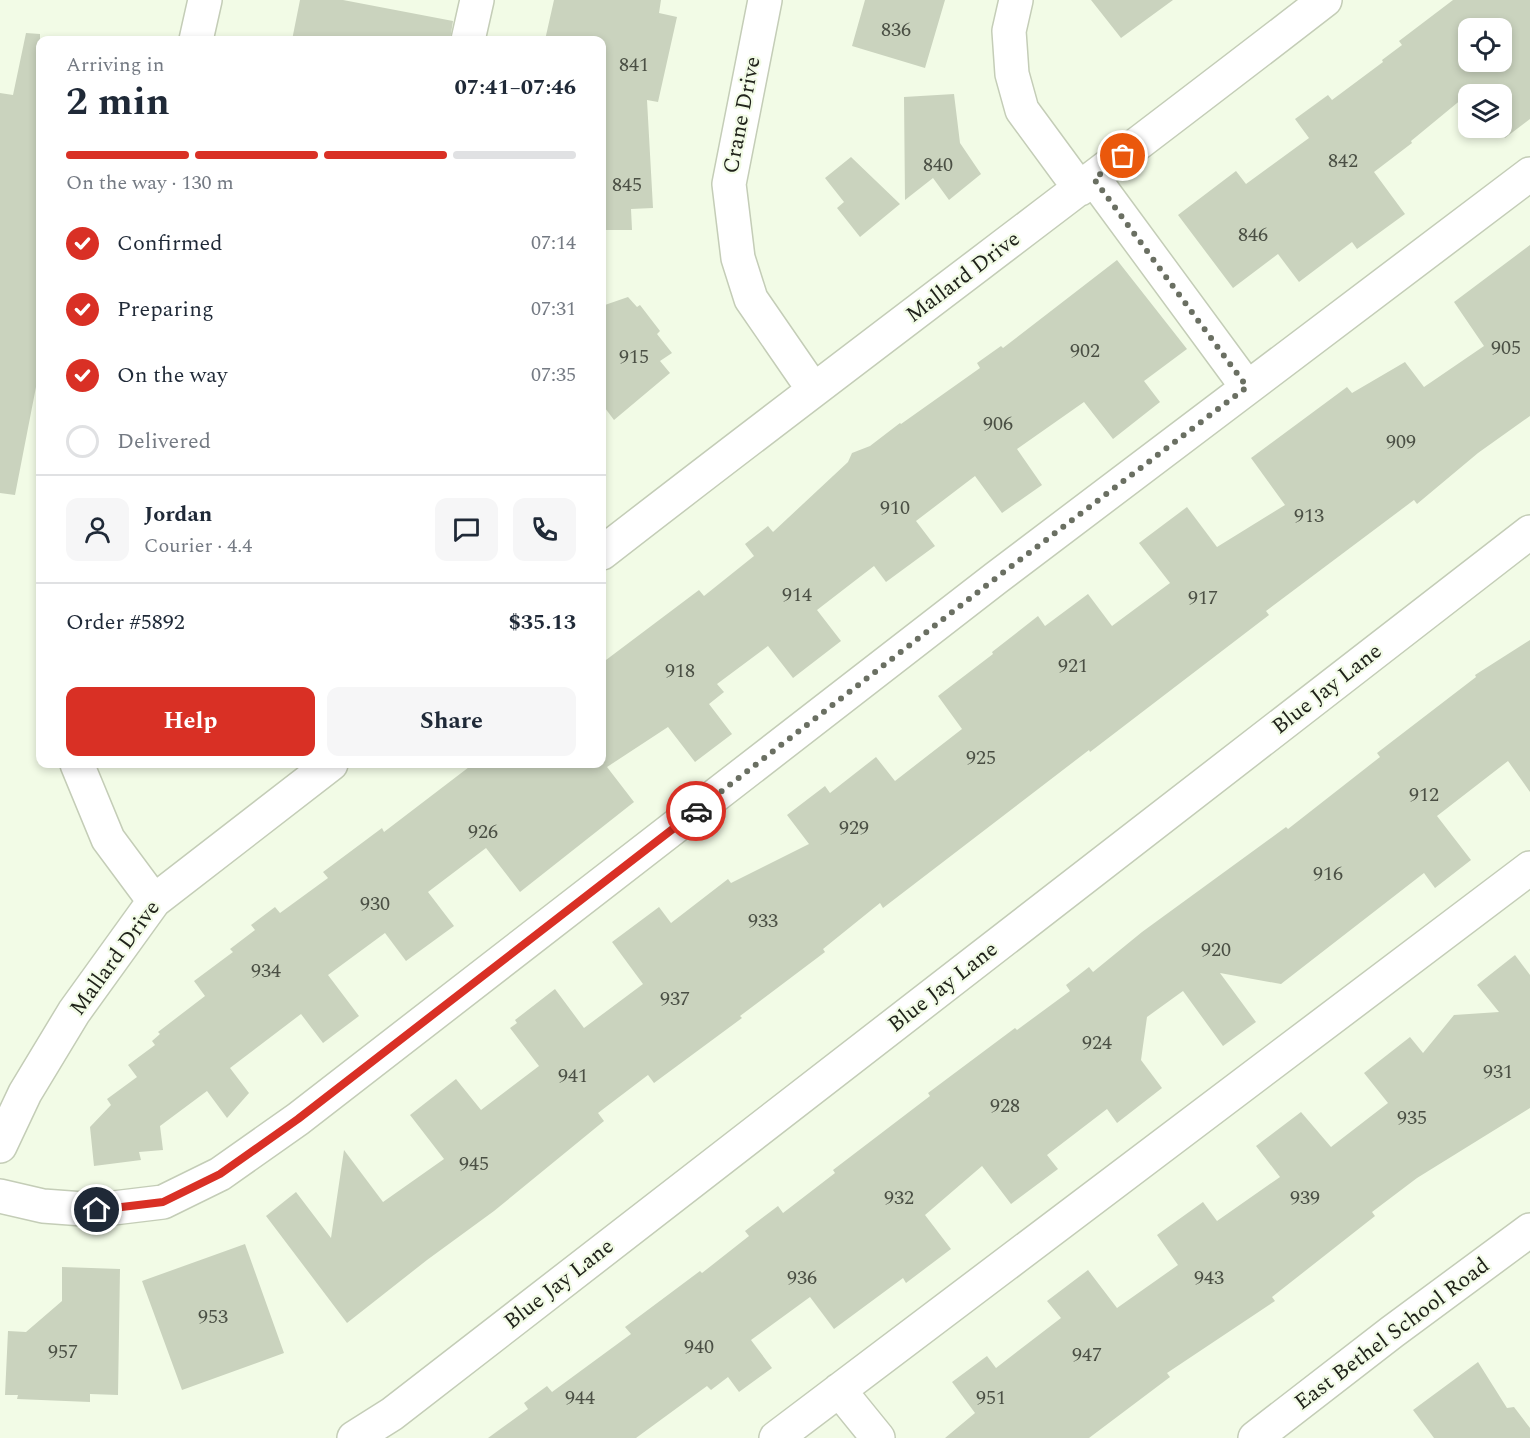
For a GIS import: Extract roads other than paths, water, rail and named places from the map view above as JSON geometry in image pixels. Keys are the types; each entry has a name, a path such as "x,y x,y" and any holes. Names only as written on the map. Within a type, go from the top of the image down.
{"street":[{"path":"197,36 205,0"},
{"path":"469,36 477,0"},
{"name":"Crane Drive","path":"765,0 729,184 738,258 751,299 813,390"},
{"path":"1016,0 1009,31 1012,74 1022,110 1087,184 1247,387"},
{"name":"Mallard Drive","path":"606,550 1325,0"},
{"path":"0,1196 43,1206 97,1210 163,1202 220,1174 298,1119 977,592 1530,174"},
{"name":"Blue Jay Lane","path":"354,1438 392,1414 1530,532"},
{"path":"79,768 108,839 154,901"},
{"name":"Mallard Drive","path":"3,1135 25,1093 74,1012 154,901 326,768"},
{"path":"776,1438 1530,868"},
{"name":"East Bethel School Road","path":"1256,1438 1392,1332 1530,1230"},
{"path":"839,1390 878,1438"}]}
